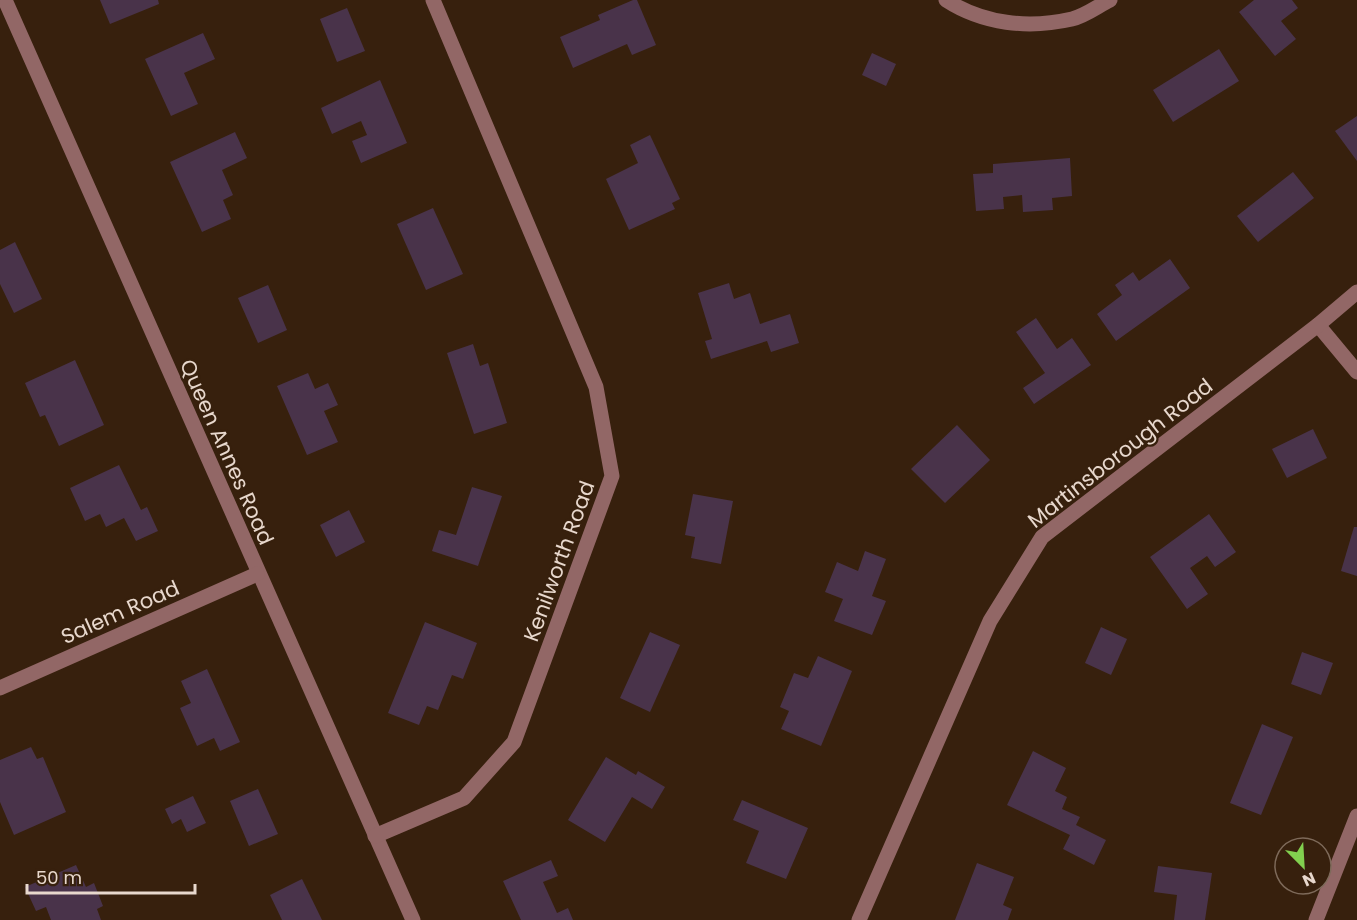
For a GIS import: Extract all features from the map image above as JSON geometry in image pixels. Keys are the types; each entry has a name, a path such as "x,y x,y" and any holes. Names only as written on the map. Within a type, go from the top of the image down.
{"street":[{"name":"Queen Annes Road","path":"5,0 412,920"},
{"name":"Kenilworth Road","path":"375,836 464,798 514,742 612,476 596,387 433,0"},
{"path":"946,0 966,14 1010,24 1074,19 1110,0"},
{"name":"Martinsborough Road","path":"859,920 990,621 1042,537 1318,325 1357,291"},
{"path":"1318,325 1357,372"},
{"name":"Salem Road","path":"0,688 257,574"},
{"path":"1316,920 1357,816"}],"building":[{"path":"100,0 158,0 159,4 110,24"},
{"path":"637,0 656,45 632,55 627,44 573,68 560,37 600,20 598,15"},
{"path":"1254,0 1292,0 1298,8 1281,21 1296,39 1275,56 1239,12"},
{"path":"347,8 365,51 337,62 320,19"},
{"path":"203,33 215,59 184,73 198,104 171,116 145,59"},
{"path":"1219,49 1239,81 1173,122 1153,90"},
{"path":"872,53 896,64 886,86 862,75"},
{"path":"380,80 407,143 361,163 352,141 367,135 361,121 332,134 321,108"},
{"path":"1357,116 1357,161 1335,131"},
{"path":"235,132 247,158 222,170 233,195 223,200 231,219 202,232 170,162"},
{"path":"650,135 680,199 672,203 675,209 629,230 606,179 638,163 630,145"},
{"path":"1070,158 1072,196 1052,198 1053,210 1023,212 1022,195 1003,197 1004,209 976,211 973,174 993,173 993,164"},
{"path":"1293,172 1314,198 1258,242 1237,216"},
{"path":"433,208 463,274 426,290 397,224"},
{"path":"15,242 42,299 14,313 0,284 0,250"},
{"path":"1170,259 1190,288 1116,341 1097,314 1122,295 1115,285 1133,272 1139,281"},
{"path":"729,283 734,299 750,293 760,324 790,314 799,343 771,352 767,341 711,359 705,341 712,339 698,293"},
{"path":"268,285 287,330 258,343 238,298"},
{"path":"1036,318 1057,349 1072,338 1091,365 1034,404 1023,388 1045,373 1016,332"},
{"path":"473,344 480,366 488,363 507,423 474,434 447,353"},
{"path":"75,360 104,425 59,446 45,415 40,417 25,383"},
{"path":"308,373 315,389 328,383 338,405 324,411 338,442 307,455 277,386"},
{"path":"957,425 990,460 945,503 911,469"},
{"path":"1313,429 1327,458 1287,478 1272,449"},
{"path":"119,465 141,510 147,507 158,531 136,541 124,518 106,527 100,514 85,521 70,488"},
{"path":"472,487 502,496 478,566 432,551 439,530 456,535"},
{"path":"693,494 733,501 721,564 691,558 695,537 685,535"},
{"path":"349,510 365,542 336,557 320,525"},
{"path":"1209,514 1236,552 1215,567 1207,556 1190,568 1208,594 1187,609 1150,557"},
{"path":"1354,527 1357,527 1357,576 1341,571"},
{"path":"865,551 886,559 872,596 886,601 872,635 834,621 843,599 825,592 837,562 858,571"},
{"path":"425,622 477,643 463,679 452,675 438,710 427,706 419,725 388,713"},
{"path":"1101,627 1127,639 1111,675 1085,663"},
{"path":"650,632 680,645 650,712 620,698"},
{"path":"1302,652 1333,663 1321,695 1291,684"},
{"path":"818,656 852,671 821,746 781,729 789,711 780,707 794,673 808,678"},
{"path":"207,669 240,742 220,751 214,738 197,746 180,708 191,703 181,681"},
{"path":"1262,724 1293,737 1261,815 1230,803"},
{"path":"31,747 37,759 43,757 66,812 14,835 0,802 0,760"},
{"path":"1033,751 1066,768 1055,791 1067,797 1062,809 1080,817 1076,825 1106,840 1094,865 1063,849 1070,835 1007,805"},
{"path":"606,757 636,775 638,771 665,787 652,809 632,797 605,842 568,820"},
{"path":"258,789 278,834 249,846 230,801"},
{"path":"193,796 206,823 187,832 181,819 172,824 165,809"},
{"path":"742,800 808,828 786,879 746,863 759,831 733,820"},
{"path":"551,860 558,876 543,882 557,913 568,908 573,920 521,920 503,881"},
{"path":"977,863 1014,877 1003,905 1012,909 1008,920 955,920"},
{"path":"76,865 86,887 94,883 103,906 97,909 101,920 51,920 46,907 36,911 25,887"},
{"path":"1158,866 1212,873 1205,920 1174,920 1177,895 1154,892"},
{"path":"302,879 322,920 282,920 270,895"}]}
